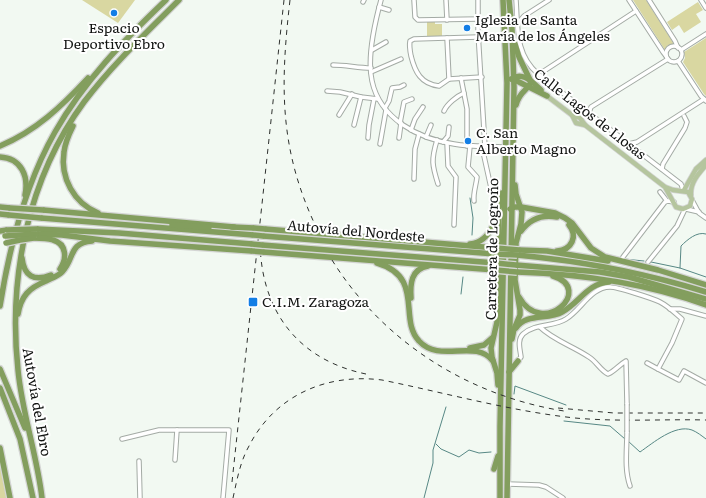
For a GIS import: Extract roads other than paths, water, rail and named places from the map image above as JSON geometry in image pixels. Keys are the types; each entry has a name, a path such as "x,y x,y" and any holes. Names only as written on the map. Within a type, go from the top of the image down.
{"highway":[{"path":"11,253 37,169 54,133 92,77 133,32 165,0"},
{"name":"Autovía del Ebro","path":"42,498 18,371 15,323 17,285 28,225 44,173 76,115 93,91 121,58 179,0"},
{"name":"Carretera de Logroño","path":"500,498 500,425 507,83 503,0"},
{"name":"Carretera de Logroño","path":"507,498 514,115 512,29 509,0"},
{"path":"504,26 508,32 510,75 547,96"},
{"path":"512,29 517,52 524,70 531,81"},
{"path":"0,145 40,124 58,110 111,52 133,32"},
{"path":"524,57 524,70"},
{"path":"507,83 513,78 522,76 531,81 547,96"},
{"path":"514,115 519,96 529,87 531,81"},
{"path":"93,91 77,118 67,139 63,153 64,168 67,182 74,196 86,207 104,215"},
{"path":"0,157 11,159 19,164 24,172 26,181 26,193 4,283 0,306"},
{"path":"509,372 518,361 509,357 513,333 520,313 515,285 516,249 522,221 513,171"},
{"path":"460,245 476,243 484,239 490,231 498,213 505,182"},
{"path":"516,194 521,201 534,209"},
{"path":"0,206 460,245 496,251"},
{"path":"505,218 509,210 520,207 555,213 572,223 587,244 595,252 605,257 658,270 706,285"},
{"path":"494,469 498,458 500,425 497,373 491,348 497,322 500,246 498,213"},
{"name":"Autovía del Nordeste","path":"0,214 263,236 518,253 658,278 706,292"},
{"path":"518,234 528,223 539,217 550,216 566,222 574,233 573,242 570,246 560,251 518,253"},
{"path":"152,226 159,224 201,227 234,226"},
{"name":"Autovía del Nordeste","path":"0,231 4,235 119,233 600,272 629,277 706,299"},
{"path":"22,253 24,268 26,272 32,276 37,278 44,277 60,269 65,257 65,251 61,244 52,239 36,234"},
{"path":"0,245 36,234 62,235 252,252 579,276 621,283 664,293 706,306"},
{"path":"147,236 172,243 192,246"},
{"path":"15,323 17,321 20,304 25,294 31,288 61,272 78,245 87,241 110,240"},
{"path":"547,251 628,263"},
{"path":"352,259 382,265 389,268 397,275 404,285 408,296 413,330 417,339 423,345 438,352 480,352 488,356 493,361"},
{"path":"453,267 427,266 420,269 414,275 411,285 412,310 414,326 419,337 429,346 444,349 475,348 487,344 493,338"},
{"path":"515,285 524,304 530,309 538,312 546,313 555,311 566,302 568,289 566,284 560,279 552,276 524,272"},
{"path":"513,333 519,323 523,321 562,312 588,290 598,284 607,282 621,283"},
{"path":"0,369 30,439"},
{"name":"Autovía del Ebro","path":"0,388 20,439 33,498"},
{"path":"0,448 10,498"}],"main road":[{"path":"547,96 615,150 665,187 670,190 682,191 692,198"},
{"path":"671,201 675,195 682,191 696,169 706,160"},
{"path":"665,187 670,194 671,201 678,208 686,209 691,204 691,188 695,178 706,166"}],"street":[{"path":"381,0 372,50 371,70 372,81 378,99 386,109 401,123 411,130 426,137 469,146 505,148"},
{"path":"414,0 415,15 418,20 478,19"},
{"path":"446,0 447,20"},
{"path":"478,0 478,37 482,77 484,147 493,197 492,207"},
{"name":"Calle Lagos de Llosas","path":"516,0 520,45 528,64 536,72 682,185 682,191"},
{"path":"518,24 524,16 549,0"},
{"path":"629,0 662,52 672,62 678,61 682,55 675,41 649,0"},
{"path":"701,0 706,8"},
{"path":"379,7 389,10"},
{"path":"536,72 544,70 636,11"},
{"path":"667,57 667,51 671,47 679,49 706,34"},
{"path":"478,37 413,39 410,41 409,48 414,68 420,78 437,86 449,79 482,77"},
{"path":"447,38 449,79"},
{"path":"372,50 386,42"},
{"path":"589,113 591,107 667,57"},
{"path":"333,65 371,70 401,59"},
{"path":"629,144 637,142 705,100 678,61"},
{"path":"461,78 467,109 469,146 468,167 476,177 476,186 473,196 474,201"},
{"path":"380,144 386,109 392,88 402,87 404,85"},
{"path":"327,91 378,99"},
{"path":"339,115 352,94"},
{"path":"444,111 453,101 464,94"},
{"path":"354,125 361,97"},
{"path":"368,138 374,99"},
{"path":"398,138 404,102 412,99"},
{"path":"411,130 415,119 423,107"},
{"path":"662,169 663,164 686,126 684,116 685,111"},
{"path":"678,116 684,116"},
{"path":"426,137 431,125"},
{"path":"449,128 448,136 445,142 448,166 456,177 454,225"},
{"path":"414,179 415,149 419,134"},
{"path":"437,140 432,157 434,174 438,184"},
{"path":"660,192 671,201"},
{"path":"692,198 699,212 706,218"},
{"path":"622,257 664,203 671,201"},
{"path":"678,208 681,218"},
{"path":"648,262 668,238 686,209 699,212"},
{"path":"518,361 521,357 519,344 520,338 527,331 565,319 572,315 592,294 608,287 658,301 682,319 672,343 658,369"},
{"path":"670,309 680,309 706,316"},
{"path":"540,327 561,342 589,357 608,374 615,371 620,364 626,361 626,466 630,486"},
{"path":"647,363 679,380 684,372 706,383"},
{"path":"122,439 159,430 229,430 223,498"},
{"path":"175,460 177,430"},
{"path":"140,461 140,498"},
{"path":"507,484 539,485 546,487 563,498"}],"waterway":[{"path":"470,198 473,218 472,235"},
{"path":"680,268 681,246 696,235 703,233 706,234"},
{"path":"624,259 644,261"},
{"path":"651,262 680,268 706,277"},
{"path":"461,294 463,277"},
{"path":"514,394 515,386 566,405"},
{"path":"424,498 433,463 433,450 446,407"},
{"path":"564,421 610,426 625,439"},
{"path":"628,441 640,452 664,435 679,430 692,430 706,439"},
{"path":"436,444 441,449 459,457 469,450 479,453 491,452"}],"railway":[{"path":"232,482 284,0"},
{"path":"290,0 284,90 289,146 305,202 318,231"},
{"path":"260,242 262,267 267,290 276,310 288,329 303,344 321,357 342,367 366,374"},
{"path":"332,260 353,289 376,316 403,340 432,361 462,378 495,393 529,404 564,411"},
{"path":"233,498 243,458 260,428 273,413 288,401 305,391 323,384 342,380 382,380 526,411 575,418 624,420 706,420"},
{"path":"558,408 614,413 706,413"}],"place":[{"name":"Espacio Deportivo Ebro","path":"114,13"},
{"name":"Iglesia de Santa María de los Ángeles","path":"467,28"},
{"name":"C. San Alberto Magno","path":"468,141"},
{"name":"C.I.M. Zaragoza","path":"253,302"}]}
